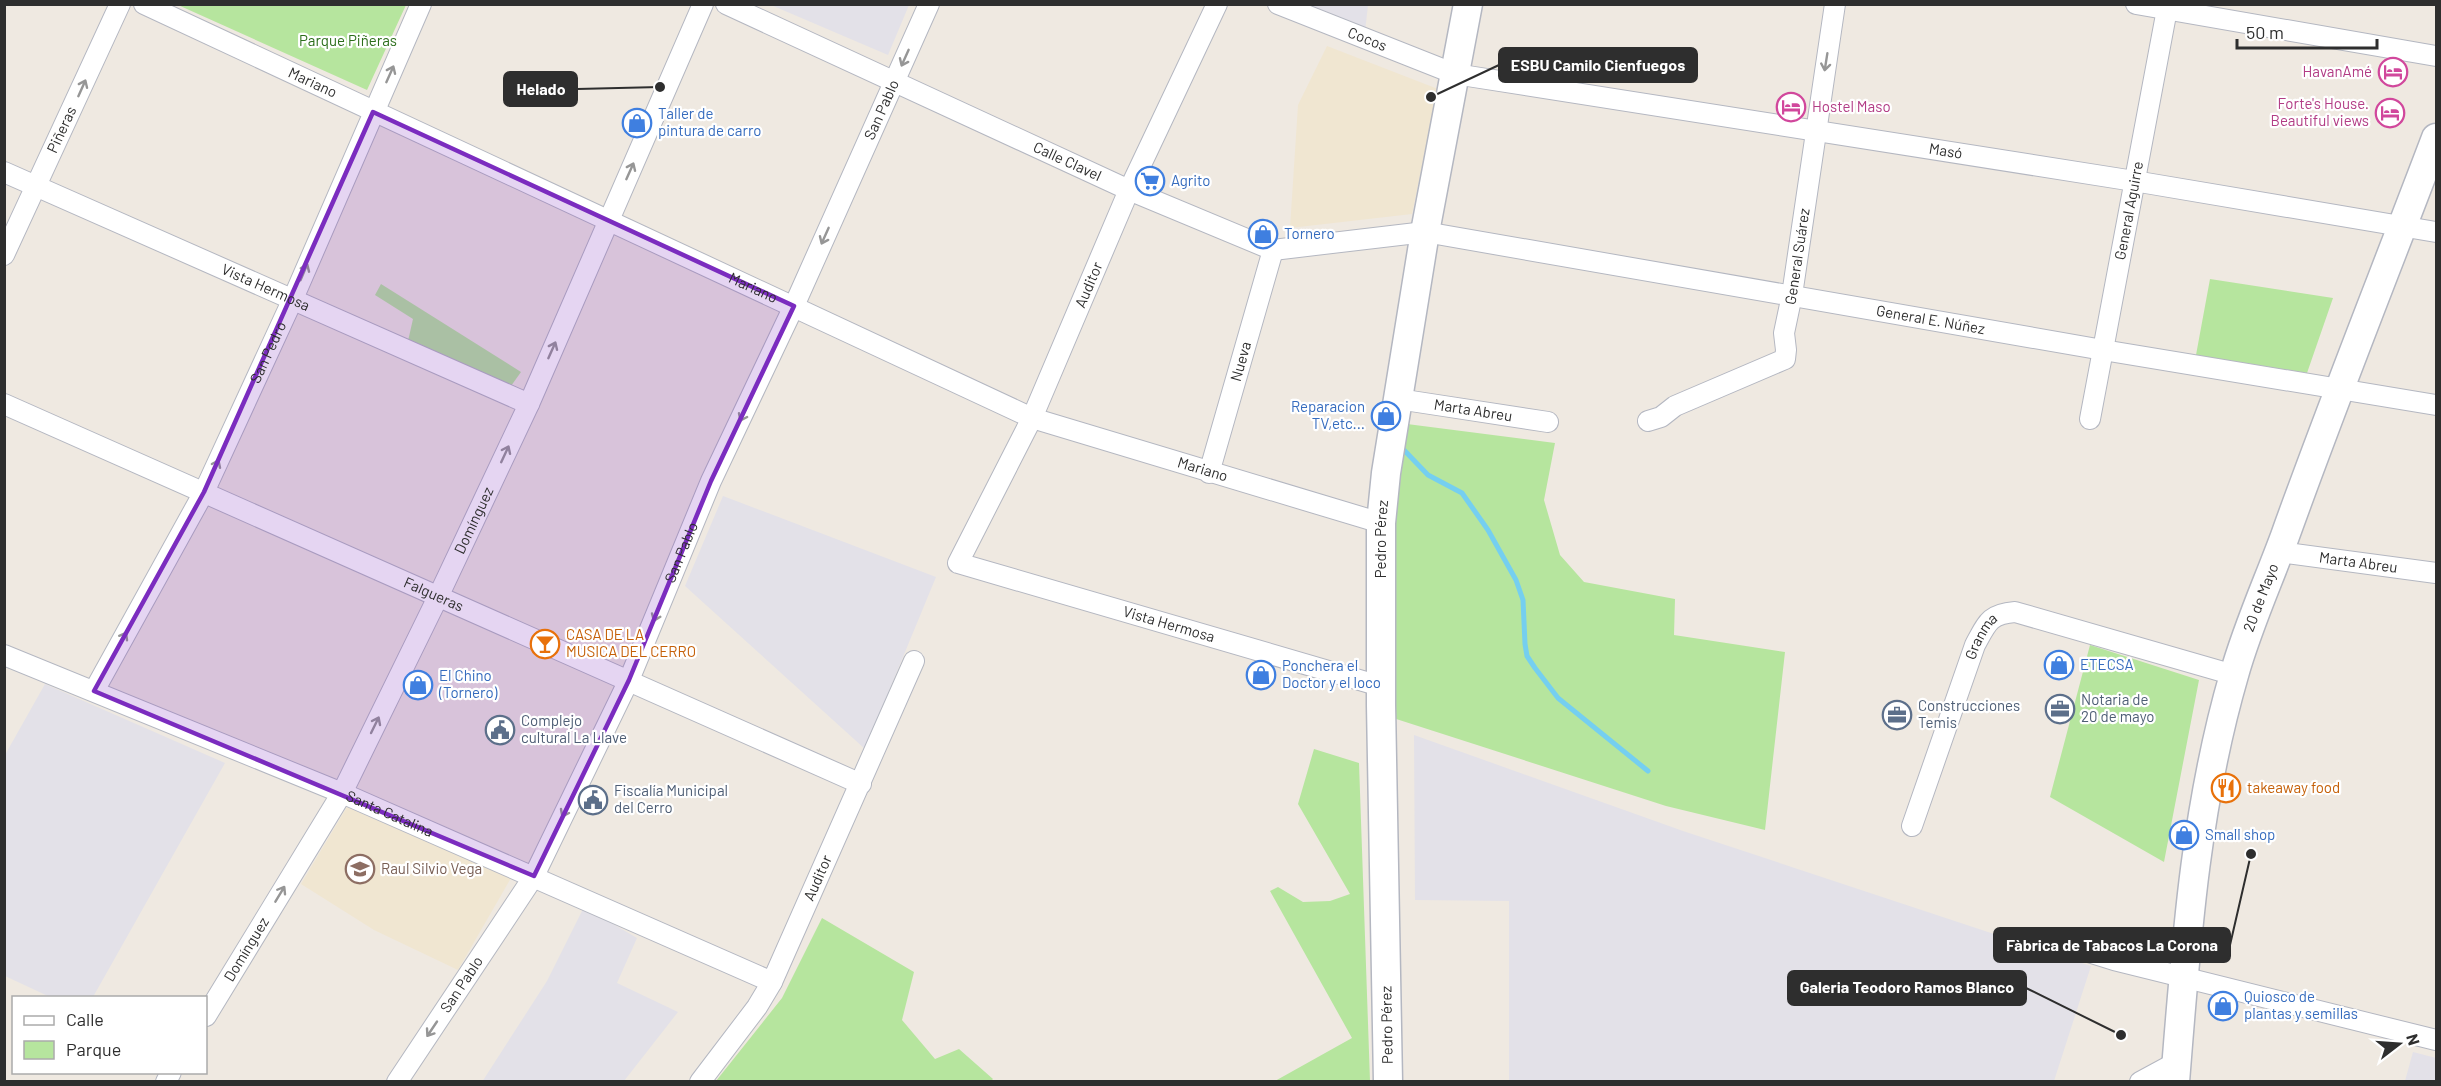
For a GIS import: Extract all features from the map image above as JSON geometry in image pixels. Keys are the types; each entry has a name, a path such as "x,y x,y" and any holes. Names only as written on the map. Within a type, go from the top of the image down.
{"street":[{"name":"Piñeras","path":"4,255 38,187 120,4"},
{"name":"Mariano","path":"144,4 1032,418 1381,523"},
{"name":"San Pedro","path":"94,691 204,492 292,301 421,4"},
{"name":"Domínguez","path":"207,1014 342,793 529,404 703,4"},
{"name":"Calle Clavel","path":"726,4 1130,190 1273,250 1425,232"},
{"name":"San Pablo","path":"397,1082 534,876 629,680 711,481 794,306 929,4"},
{"name":"Auditor","path":"958,563 1032,418 1130,190 1217,4"},
{"name":"Cocos","path":"1278,4 1455,74"},
{"name":"Pedro Pérez","path":"1388,1082 1380,686 1381,523 1425,232 1468,4"},
{"name":"General Suárez","path":"1648,422 1661,417 1675,406 1785,359 1784,333 1792,295 1835,4"},
{"path":"2136,4 2167,7 2436,56"},
{"name":"General Aguirre","path":"2090,419 2167,7"},
{"name":"Masó","path":"1455,74 2133,181 2436,232"},
{"name":"20 de Mayo","path":"2176,1072 2182,977 2193,873 2211,774 2234,675 2337,390 2436,138"},
{"name":"Vista Hermosa","path":"4,172 529,404"},
{"name":"General E. Núñez","path":"1425,232 2103,350 2436,405"},
{"name":"Nueva","path":"1209,473 1273,250"},
{"name":"Marta Abreu","path":"1398,399 1548,422"},
{"name":"Falgueras","path":"4,404 861,784"},
{"name":"Marta Abreu","path":"2279,552 2436,573"},
{"name":"Vista Hermosa","path":"958,563 1380,686"},
{"name":"Granma","path":"1912,826 1975,645 1987,622 2000,613 2015,612 2234,675"},
{"name":"Santa Catalina","path":"4,655 342,793 772,981"},
{"name":"Auditor","path":"700,1082 757,1007 772,981 914,661"},
{"path":"2050,940 2182,977 2436,1040"},
{"path":"2140,1082 2176,1072"}],"highlighted area":[{"path":"373,112 794,306 711,481 629,680 534,876 94,691 204,492"}],"shaded area":[{"path":"909,4 888,55 771,5"},
{"path":"1303,5 1368,5 1365,32"},
{"path":"1327,46 1438,89 1412,214 1290,228 1298,105"},
{"path":"723,496 936,577 865,749 685,586"},
{"path":"45,684 225,763 94,996 48,996 5,976 5,755"},
{"path":"1414,735 1683,831 2091,966 2054,1081 1509,1081 1509,901 1415,900"},
{"path":"347,807 511,878 458,970 374,930 301,884"},
{"path":"584,907 637,938 617,983 678,1012 624,1081 482,1082 547,981"},
{"path":"2413,1052 2436,1058 2436,1081 2405,1081"}],"green space":[{"name":"Parque Piñeras","path":"178,5 406,5 367,90"},
{"path":"2210,279 2333,298 2307,373 2196,355"},
{"path":"381,284 521,372 511,386 408,341 413,319 375,295"},
{"path":"1407,424 1555,443 1544,500 1560,555 1584,582 1675,599 1674,635 1785,652 1765,830 1666,806 1390,717 1393,526"},
{"path":"2090,645 2199,680 2164,862 2050,797"},
{"path":"1314,749 1359,763 1370,1081 1275,1081 1352,1038 1270,891 1278,887 1303,902 1330,901 1350,894 1298,804"},
{"path":"822,918 914,972 902,1020 935,1059 959,1049 993,1079 991,1081 716,1081 782,998"}],"waterway":[{"path":"1403,449 1428,475 1462,493 1488,530 1516,580 1523,600 1527,656 1535,668 1558,698 1648,771"}],"place":[{"name":"HavanAmé","path":"2393,72"},
{"name":"Helado","path":"660,87"},
{"name":"ESBU Camilo Cienfuegos","path":"1431,97"},
{"name":"Hostel Maso","path":"1791,107"},
{"name":"Forte's House. Beautiful views","path":"2390,113"},
{"name":"Taller de pintura de carro","path":"637,123"},
{"name":"Agrito","path":"1150,181"},
{"name":"Tornero","path":"1263,234"},
{"name":"Reparacion TV,etc...","path":"1386,416"},
{"name":"CASA DE LA MUSICA DEL CERRO","path":"545,644"},
{"name":"ETECSA","path":"2059,665"},
{"name":"Ponchera el Doctor y el loco","path":"1261,675"},
{"name":"El Chino (Tornero)","path":"418,685"},
{"name":"Notaria de 20 de mayo","path":"2060,709"},
{"name":"Construcciones Temis","path":"1897,715"},
{"name":"Complejo cultural La Llave","path":"500,730"},
{"name":"takeaway food","path":"2226,788"},
{"name":"Fiscalía Municipal del Cerro","path":"593,800"},
{"name":"Small shop","path":"2184,835"},
{"name":"Fàbrica de Tabacos La Corona","path":"2251,854"},
{"name":"Raul Silvio Vega","path":"360,869"},
{"name":"Quiosco de plantas y semillas","path":"2223,1006"},
{"name":"Galeria Teodoro Ramos Blanco","path":"2121,1035"}]}
